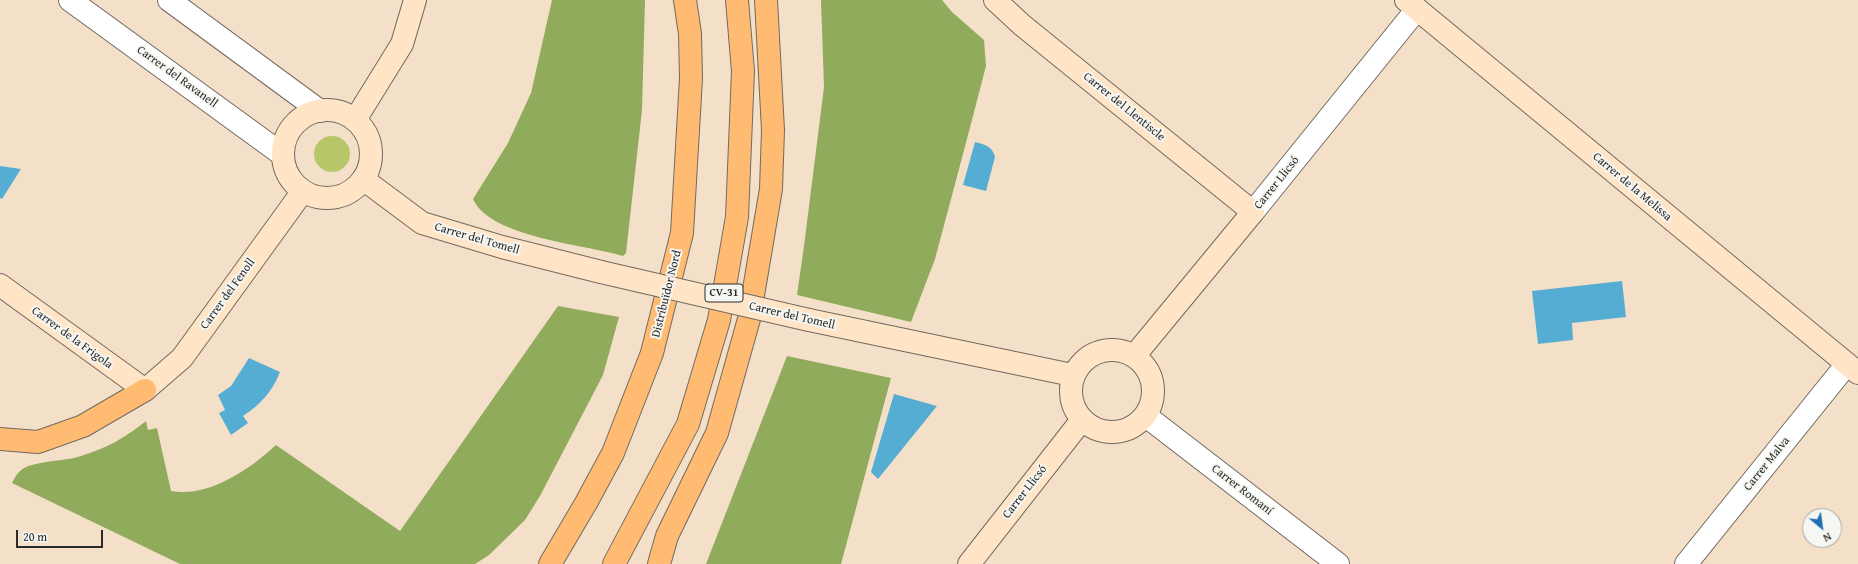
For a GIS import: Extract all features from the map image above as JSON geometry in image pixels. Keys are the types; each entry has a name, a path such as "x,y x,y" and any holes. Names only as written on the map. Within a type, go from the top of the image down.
{"main road":[{"name":"Distribuïdor Nord","path":"550,564 613,453 652,352 682,233 691,78 690,34 685,0"},
{"name":"CV-31","path":"614,564 688,424 719,320 737,217 743,71 737,0"},
{"path":"659,564 668,536 717,433 749,319 771,189 773,130 766,0"},
{"path":"0,439 38,442 83,426 145,390"}],"street":[{"name":"Carrer del Ravanell","path":"70,0 283,155"},
{"path":"169,0 320,111"},
{"path":"356,120 402,44 415,0"},
{"name":"Carrer del Llentiscle","path":"995,0 1022,25 1254,212"},
{"name":"Carrer Llicsó","path":"1135,355 1254,212 1411,5"},
{"name":"Carrer de la Melissa","path":"1411,5 1852,369"},
{"path":"328,110 344,113 356,120 366,134 371,149 370,164 363,179 352,190 338,197 323,198 302,191 287,174 283,159 284,144 289,131 299,119 313,112 320,111 328,110"},
{"name":"Carrer del Tomell","path":"363,179 422,223 502,247 601,272 810,320 1072,375"},
{"name":"Carrer del Fenoll","path":"145,390 182,358 302,191"},
{"name":"Carrer de la Frigola","path":"0,285 145,390"},
{"path":"1111,348 1135,355 1150,372 1154,394 1146,416 1132,428 1114,433 1096,430 1081,420 1070,399 1072,375 1088,356 1111,348"},
{"name":"Carrer Malva","path":"1686,564 1852,369"},
{"name":"Carrer Romaní","path":"1146,416 1338,564"},
{"name":"Carrer Llicsó","path":"969,564 1081,420"}],"green space":[{"path":"552,0 645,0 642,110 626,253 623,256 540,238 518,231 499,223 483,212 473,199 508,143 531,93"},
{"path":"821,0 942,0 952,12 984,40 986,66 935,259 911,322 797,295 824,87"},
{"path":"336,136 345,141 349,147 349,161 345,167 336,172 328,172 319,167 315,161 314,150 319,141 325,137"},
{"path":"558,306 619,317 603,375 540,496 525,520 489,555 475,564 180,564 12,483 18,473 24,468 39,463 74,458 91,453 123,438 146,421 148,430 157,428 171,491 185,492 200,490 228,480 254,463 276,445 400,531"},
{"path":"787,356 891,378 841,564 706,564"}],"water":[{"path":"975,142 988,146 992,150 995,157 986,191 963,185"},
{"path":"0,166 21,169 2,199 0,198"},
{"path":"1622,281 1626,317 1572,323 1573,340 1538,344 1532,291"},
{"path":"249,358 280,372 270,392 255,407 243,416 248,423 231,435 219,413 225,410 218,395 231,386"},
{"path":"894,394 937,406 878,479 871,472"}]}
